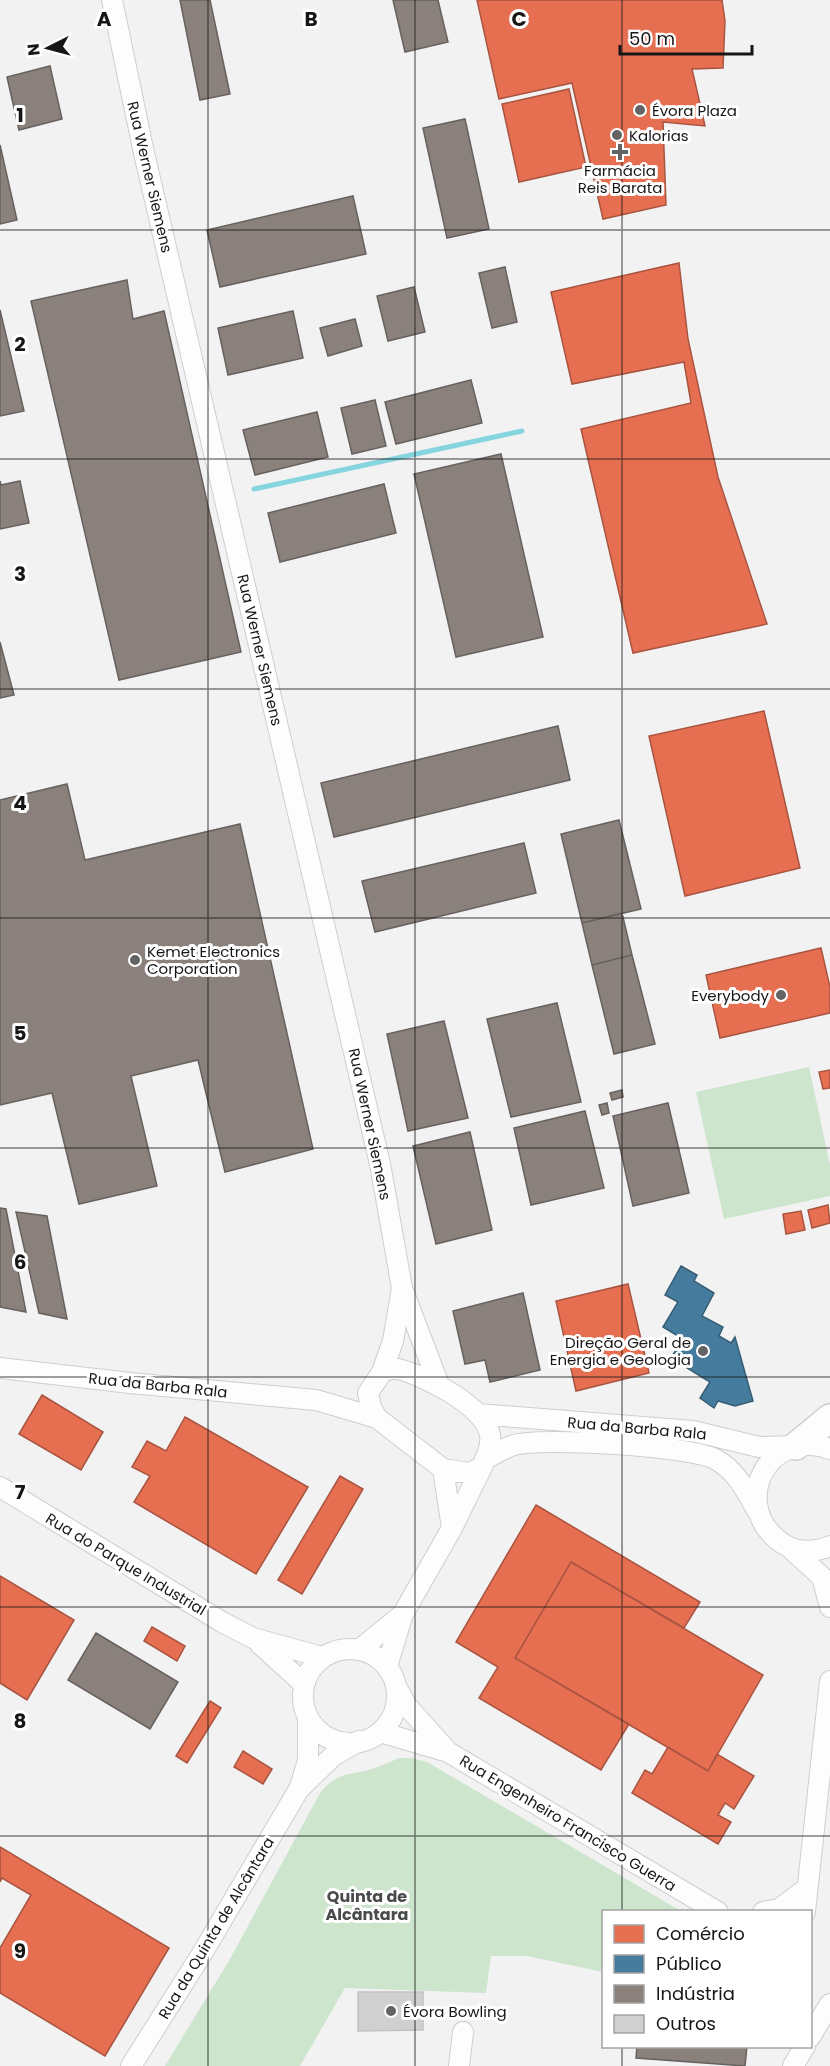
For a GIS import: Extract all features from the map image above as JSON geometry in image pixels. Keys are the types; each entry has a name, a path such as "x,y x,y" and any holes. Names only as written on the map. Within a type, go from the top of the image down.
{"street":[{"name":"Rua Werner Siemens","path":"110,4 364,1096 402,1288 439,1385"},
{"name":"Rua Werner Siemens","path":"368,1393 382,1372 393,1341 402,1288"},
{"name":"Rua da Barba Rala","path":"0,1368 130,1383 316,1400 377,1418"},
{"path":"382,1372 394,1368 413,1372 439,1385 478,1414 490,1435 483,1463 452,1528 403,1614 387,1666"},
{"path":"368,1393 371,1407 377,1418 443,1469 452,1528"},
{"name":"Rua da Barba Rala","path":"316,1400 368,1393"},
{"name":"Rua da Barba Rala","path":"478,1414 693,1431 759,1447 814,1445 830,1449"},
{"path":"758,1512 756,1493 761,1474 772,1459 795,1446 830,1418"},
{"name":"Rua da Barba Rala","path":"443,1469 469,1473 514,1445 534,1442 587,1442 692,1453 714,1458 731,1470 742,1483 765,1529 789,1547"},
{"name":"Rua do Parque Industrial","path":"0,1487 222,1622 253,1638 322,1658"},
{"path":"789,1547 806,1551 830,1546"},
{"path":"789,1547 822,1577 830,1607"},
{"path":"360,1649 403,1614"},
{"name":"Rua do Parque Industrial","path":"253,1638 304,1684"},
{"path":"347,1648 360,1649 375,1656 387,1666 397,1688 397,1704 391,1720 380,1732 358,1741 333,1756 299,1789 308,1760 308,1717 303,1700 304,1684 311,1669 322,1658 347,1648"},
{"path":"805,1910 830,1681"},
{"name":"Rua Engenheiro Francisco Guerra","path":"397,1688 407,1706 448,1752"},
{"path":"308,1717 318,1730 332,1739 349,1743 358,1741"},
{"name":"Rua Engenheiro Francisco Guerra","path":"380,1732 448,1752 716,1910"},
{"name":"Rua da Quinta de Alcântara","path":"131,2066 203,1952 299,1789"},
{"path":"772,1910 779,1909 807,1888"},
{"path":"812,2034 830,2004"},
{"path":"459,2066 463,2032"},
{"path":"792,2066 793,2048"},
{"path":"792,2066 804,2048"}],"green space":[{"path":"809,1067 830,1165 830,1196 724,1219 696,1092"},
{"path":"399,1758 427,1762 679,1910 602,1910 602,1972 527,1956 491,1956 486,1993 345,1988 300,2066 165,2066 230,1959 320,1793 332,1781 344,1775 372,1769"}],"building: Comércio":[{"name":"Évora Plaza","path":"477,0 722,0 725,21 723,68 692,69 705,126 663,122 666,205 603,219 572,83 499,99"},
{"path":"569,89 586,167 519,182 502,104"},
{"path":"679,263 688,339 718,477 767,624 633,653 581,429 691,403 684,362 572,384 551,292"},
{"path":"764,711 800,868 685,896 649,736"},
{"path":"821,948 830,987 830,1013 720,1038 706,975"},
{"path":"830,1070 830,1088 823,1089 819,1072"},
{"path":"828,1205 830,1223 812,1228 808,1210"},
{"path":"801,1211 805,1230 786,1234 783,1214"},
{"path":"628,1284 649,1373 576,1391 556,1301"},
{"path":"42,1395 103,1432 81,1470 19,1434"},
{"path":"185,1417 308,1487 256,1574 134,1502 150,1476 132,1467 147,1441 166,1451"},
{"path":"340,1476 363,1489 302,1594 278,1580"},
{"path":"536,1505 700,1602 684,1628 571,1562 515,1658 629,1724 601,1770 479,1698 498,1667 456,1642"},
{"path":"571,1562 763,1675 708,1771 515,1658"},
{"path":"0,1576 74,1620 27,1700 0,1683"},
{"path":"152,1627 185,1646 177,1661 144,1641"},
{"path":"210,1701 221,1708 187,1763 176,1756"},
{"path":"668,1747 708,1771 717,1754 754,1776 734,1809 725,1803 718,1815 731,1822 718,1844 632,1793 645,1770 652,1774"},
{"path":"243,1751 272,1769 263,1784 234,1767"},
{"path":"0,1847 169,1948 105,2056 0,1993 0,1948 31,1895 2,1878 0,1882"}],"building: Público":[{"path":"681,1266 697,1275 694,1281 714,1293 702,1316 723,1327 719,1336 731,1343 735,1337 753,1401 735,1406 718,1401 714,1408 700,1398 710,1382 671,1358 683,1339 663,1327 678,1302 665,1295"}],"building: Indústria":[{"path":"180,0 210,0 230,94 200,100"},
{"path":"393,0 438,0 448,42 405,52"},
{"path":"50,66 62,119 19,130 7,77"},
{"path":"465,119 489,229 447,238 423,128"},
{"path":"0,145 17,220 0,224"},
{"path":"353,196 366,254 220,287 207,230"},
{"path":"505,267 517,322 492,328 479,273"},
{"path":"127,280 133,319 164,311 241,652 119,680 31,301"},
{"path":"414,287 425,332 388,341 377,296"},
{"path":"0,310 24,411 0,416"},
{"path":"293,311 303,358 228,375 218,328"},
{"path":"355,319 362,346 328,356 320,328"},
{"path":"471,380 482,423 396,444 385,402"},
{"path":"375,400 386,446 352,454 341,408"},
{"path":"317,412 328,457 255,475 243,430"},
{"path":"501,454 543,637 456,657 414,474"},
{"path":"0,481 1,485 20,481 29,523 0,529"},
{"path":"384,484 396,533 280,562 268,513"},
{"path":"0,642 14,695 0,698"},
{"path":"558,726 570,780 334,837 321,783"},
{"name":"Kemet Electronics Corporation","path":"67,784 85,860 240,824 313,1149 225,1172 198,1060 131,1076 157,1186 79,1204 52,1093 0,1105 0,800"},
{"path":"619,820 641,909 582,923 561,834"},
{"path":"524,843 536,893 375,932 362,881"},
{"path":"622,913 632,955 592,965 582,923"},
{"path":"632,955 655,1044 614,1054 592,965"},
{"path":"557,1003 581,1102 511,1117 487,1019"},
{"path":"444,1021 468,1118 408,1131 387,1034"},
{"path":"622,1090 623,1097 612,1100 610,1093"},
{"path":"607,1103 609,1113 602,1115 599,1105"},
{"path":"668,1103 689,1193 633,1206 613,1116"},
{"path":"585,1111 604,1188 531,1205 514,1128"},
{"path":"470,1132 492,1230 436,1244 413,1146"},
{"path":"0,1208 6,1209 26,1312 0,1307"},
{"path":"16,1212 47,1216 67,1319 39,1313"},
{"path":"523,1293 540,1370 490,1382 485,1360 465,1364 453,1311"},
{"path":"96,1633 178,1682 150,1729 68,1680"},
{"path":"637,2048 747,2048 745,2066 636,2058"}],"building: Outros":[{"name":"Évora Bowling","path":"358,1992 423,1992 423,2030 358,2031"}],"waterway":[{"path":"254,489 522,431"}],"place":[{"name":"Évora Plaza","path":"640,110"},
{"name":"Kalorias","path":"617,135"},
{"name":"Farmácia Reis Barata","path":"620,152"},
{"name":"Kemet Electronics Corporation","path":"135,960"},
{"name":"Everybody","path":"781,995"},
{"name":"Direção Geral de Energia e Geologia","path":"703,1351"},
{"name":"Évora Bowling","path":"391,2011"}],"district":[{"name":"Quinta de Alcântara","path":"367,1905"}]}
